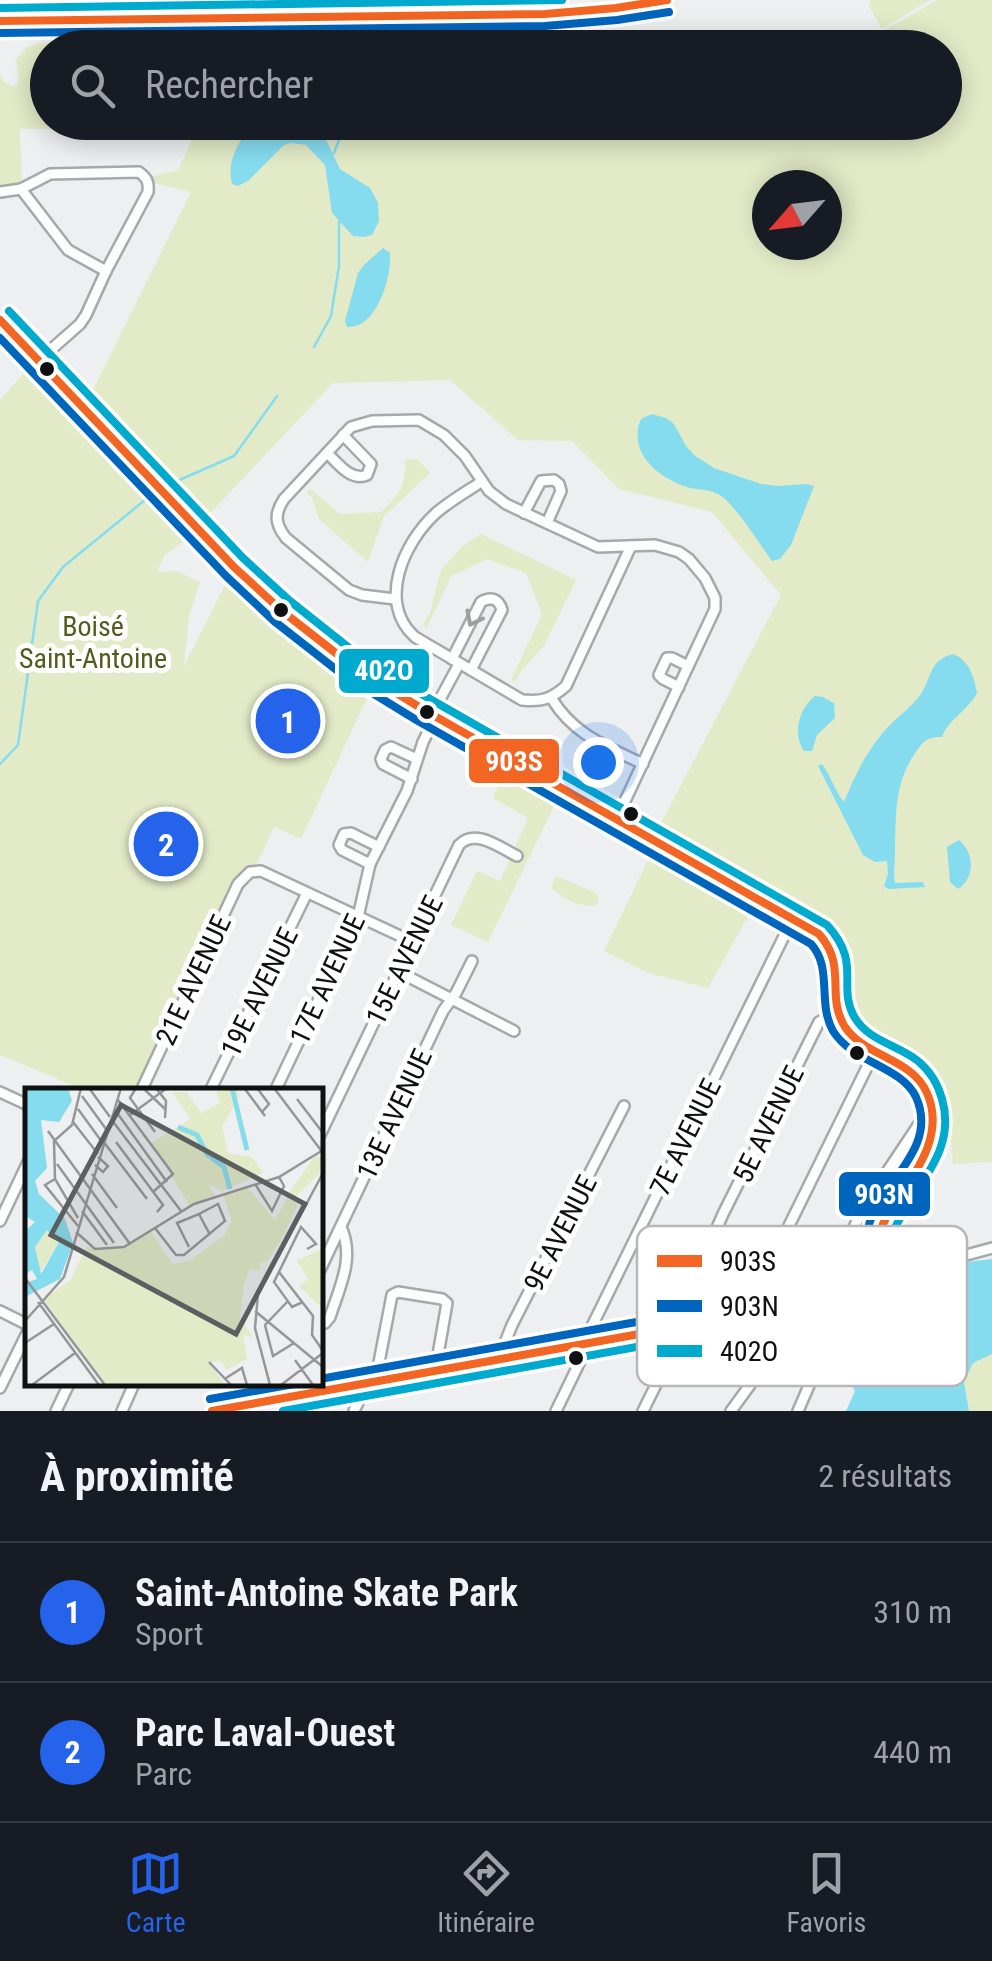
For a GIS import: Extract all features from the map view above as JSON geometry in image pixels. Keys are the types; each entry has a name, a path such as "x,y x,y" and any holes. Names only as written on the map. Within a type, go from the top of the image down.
{"street":[{"path":"0,22 545,14 667,0"},
{"path":"0,192 22,188 50,174 139,172 149,184 80,324 38,361"},
{"path":"22,188 68,250 106,270"},
{"path":"0,320 234,566 282,612 351,665 829,942 837,959 838,1012 854,1037 916,1076 931,1106 934,1122 926,1156 883,1226"},
{"path":"394,599 349,590 280,530 276,520 277,510 343,435 360,423 419,420 444,435 496,498 524,513 591,545 656,545 679,552 698,568 712,588 715,609 617,818"},
{"path":"327,453 355,477 367,475 371,470 368,459 343,435"},
{"path":"524,513 542,481 554,480 561,491 546,523"},
{"path":"481,482 436,514 417,536 401,568 394,599 407,630 522,700 552,698 566,686 631,546"},
{"name":"17E AVENUE","path":"276,1088 358,917 370,864 412,779 434,715 482,602 494,598 502,610 471,670"},
{"path":"679,687 663,679 660,669 667,658 688,666"},
{"path":"552,698 561,714 582,732 642,764"},
{"path":"412,779 383,764 381,759 391,747 417,759"},
{"path":"370,864 342,850 339,844 344,834 351,833 380,847"},
{"name":"15E AVENUE","path":"322,1131 458,845 465,838 478,838 517,856"},
{"name":"21E AVENUE","path":"142,1088 238,884 250,872 261,871 307,893"},
{"path":"307,893 412,942"},
{"name":"19E AVENUE","path":"211,1088 307,893"},
{"name":"7E AVENUE","path":"641,1226 793,918"},
{"name":"13E AVENUE","path":"322,1266 443,1011 472,962"},
{"path":"399,972 514,1030"},
{"name":"5E AVENUE","path":"718,1226 820,1022 838,1012"},
{"path":"789,1226 875,1051"},
{"path":"0,1092 25,1104"},
{"name":"9E AVENUE","path":"498,1360 624,1106"},
{"path":"855,1226 931,1106"},
{"path":"913,1134 930,1145"},
{"path":"0,1220 25,1168"},
{"path":"322,1322 330,1316 347,1264 341,1226"},
{"name":"7E AVENUE","path":"556,1411 637,1235"},
{"path":"967,1255 992,1248"},
{"path":"354,1411 371,1383 392,1295 398,1292 442,1299 447,1304 434,1372"},
{"path":"0,1311 25,1326"},
{"path":"212,1411 637,1333"},
{"path":"0,1388 25,1334"},
{"path":"56,1411 68,1386"},
{"path":"122,1411 133,1386"},
{"path":"269,1400 273,1386"},
{"name":"5E AVENUE","path":"643,1411 655,1386"},
{"path":"731,1411 749,1386"},
{"path":"798,1411 809,1386"},
{"path":"276,1411 282,1398"}],"green space":[{"path":"871,0 930,0 882,29 869,6"},
{"path":"937,0 992,0 992,1162 953,1164 949,1118 925,1071 874,1037 847,1005 842,935 658,829 781,595 712,512 619,489 572,441 518,440 450,380 333,383 201,523 86,404 191,192 150,182 149,177 178,170 192,140 962,140 962,30 885,30"},
{"path":"30,46 30,129 20,129 22,187 0,190 0,74 4,82 14,87 19,81 16,59"},
{"name":"Boisé Saint-Antoine","path":"25,372 189,538 165,555 157,572 177,571 200,582 189,616 184,666 234,567 312,635 377,677 301,839 274,827 254,870 245,874 138,1088 80,1088 0,1055 0,400"},
{"path":"418,459 430,473 384,516 368,562 319,519 307,493 311,489 340,514 381,512 400,489 405,460"},
{"path":"481,534 576,580 544,646 515,682 511,680 542,614 526,573 488,559 451,576 427,628 423,625 441,570 463,546"},
{"path":"508,764 559,796 488,942 451,925 477,871 500,881 528,818 493,798"},
{"path":"655,846 756,902 708,988 648,973 604,951"},
{"path":"556,876 596,893 596,905 578,904 559,895 551,887"},
{"path":"916,1146 920,1150 874,1226 858,1226 860,1222 904,1152"},
{"path":"992,1354 992,1411 969,1411 965,1386 973,1363"}],"water":[{"path":"242,140 326,140 340,169 370,188 378,203 379,221 372,235 353,236 332,213 325,165 306,145 284,145 238,186 232,184 231,175 236,149"},
{"path":"383,248 390,253 390,263 380,300 366,320 347,327 345,321 358,273"},
{"path":"652,414 674,424 694,455 714,468 761,484 814,486 791,545 780,559 772,561 724,498 676,483 648,462 638,442 638,431 641,419"},
{"path":"953,654 967,665 977,693 942,737 927,740 918,749 906,769 897,803 895,883 923,882 925,887 888,889 884,886 887,861 875,862 863,855 818,766 822,764 844,802 873,745 917,699 939,660"},
{"path":"815,696 834,703 835,718 817,735 812,751 804,751 798,737 799,722"},
{"path":"959,840 971,865 968,879 958,889 950,882 947,847"},
{"path":"992,1259 992,1354 973,1363 967,1376 967,1262"},
{"path":"852,1386 965,1386 969,1411 846,1411 855,1391"}],"waterway":[{"path":"334,153 339,140"},
{"path":"314,347 331,316 339,266 339,222"},
{"path":"175,482 234,456 277,396"},
{"path":"0,764 18,745 38,601 63,567 151,495"}],"transit line":[{"name":"402O","path":"0,8 562,0"},
{"name":"903S","path":"0,21 545,14 667,0"},
{"name":"903N","path":"234,30 545,26 669,12"},
{"name":"903N","path":"0,33 30,33"},
{"name":"402O","path":"9,311 243,558 358,655 827,925 844,951 848,995 855,1018 868,1032 922,1065 942,1099 945,1118 939,1153 896,1226"},
{"name":"903S","path":"0,320 234,567 351,665 819,934 832,958 839,1015 845,1027 864,1045 911,1072 920,1081 932,1107 927,1148 882,1226"},
{"name":"903N","path":"0,338 226,576 274,621 343,675 811,944 821,964 826,1009 833,1031 852,1050 900,1078 916,1097 921,1116 920,1134 913,1151 882,1197 869,1226"},
{"name":"903N","path":"322,1379 637,1322"},
{"name":"903S","path":"212,1411 637,1334"},
{"name":"402O","path":"283,1411 637,1347"},
{"name":"903N","path":"210,1399 283,1386"}],"place":[{"name":"Saint-Antoine Skate Park","path":"288,721"},
{"name":"Parc Laval-Ouest","path":"166,844"}]}
